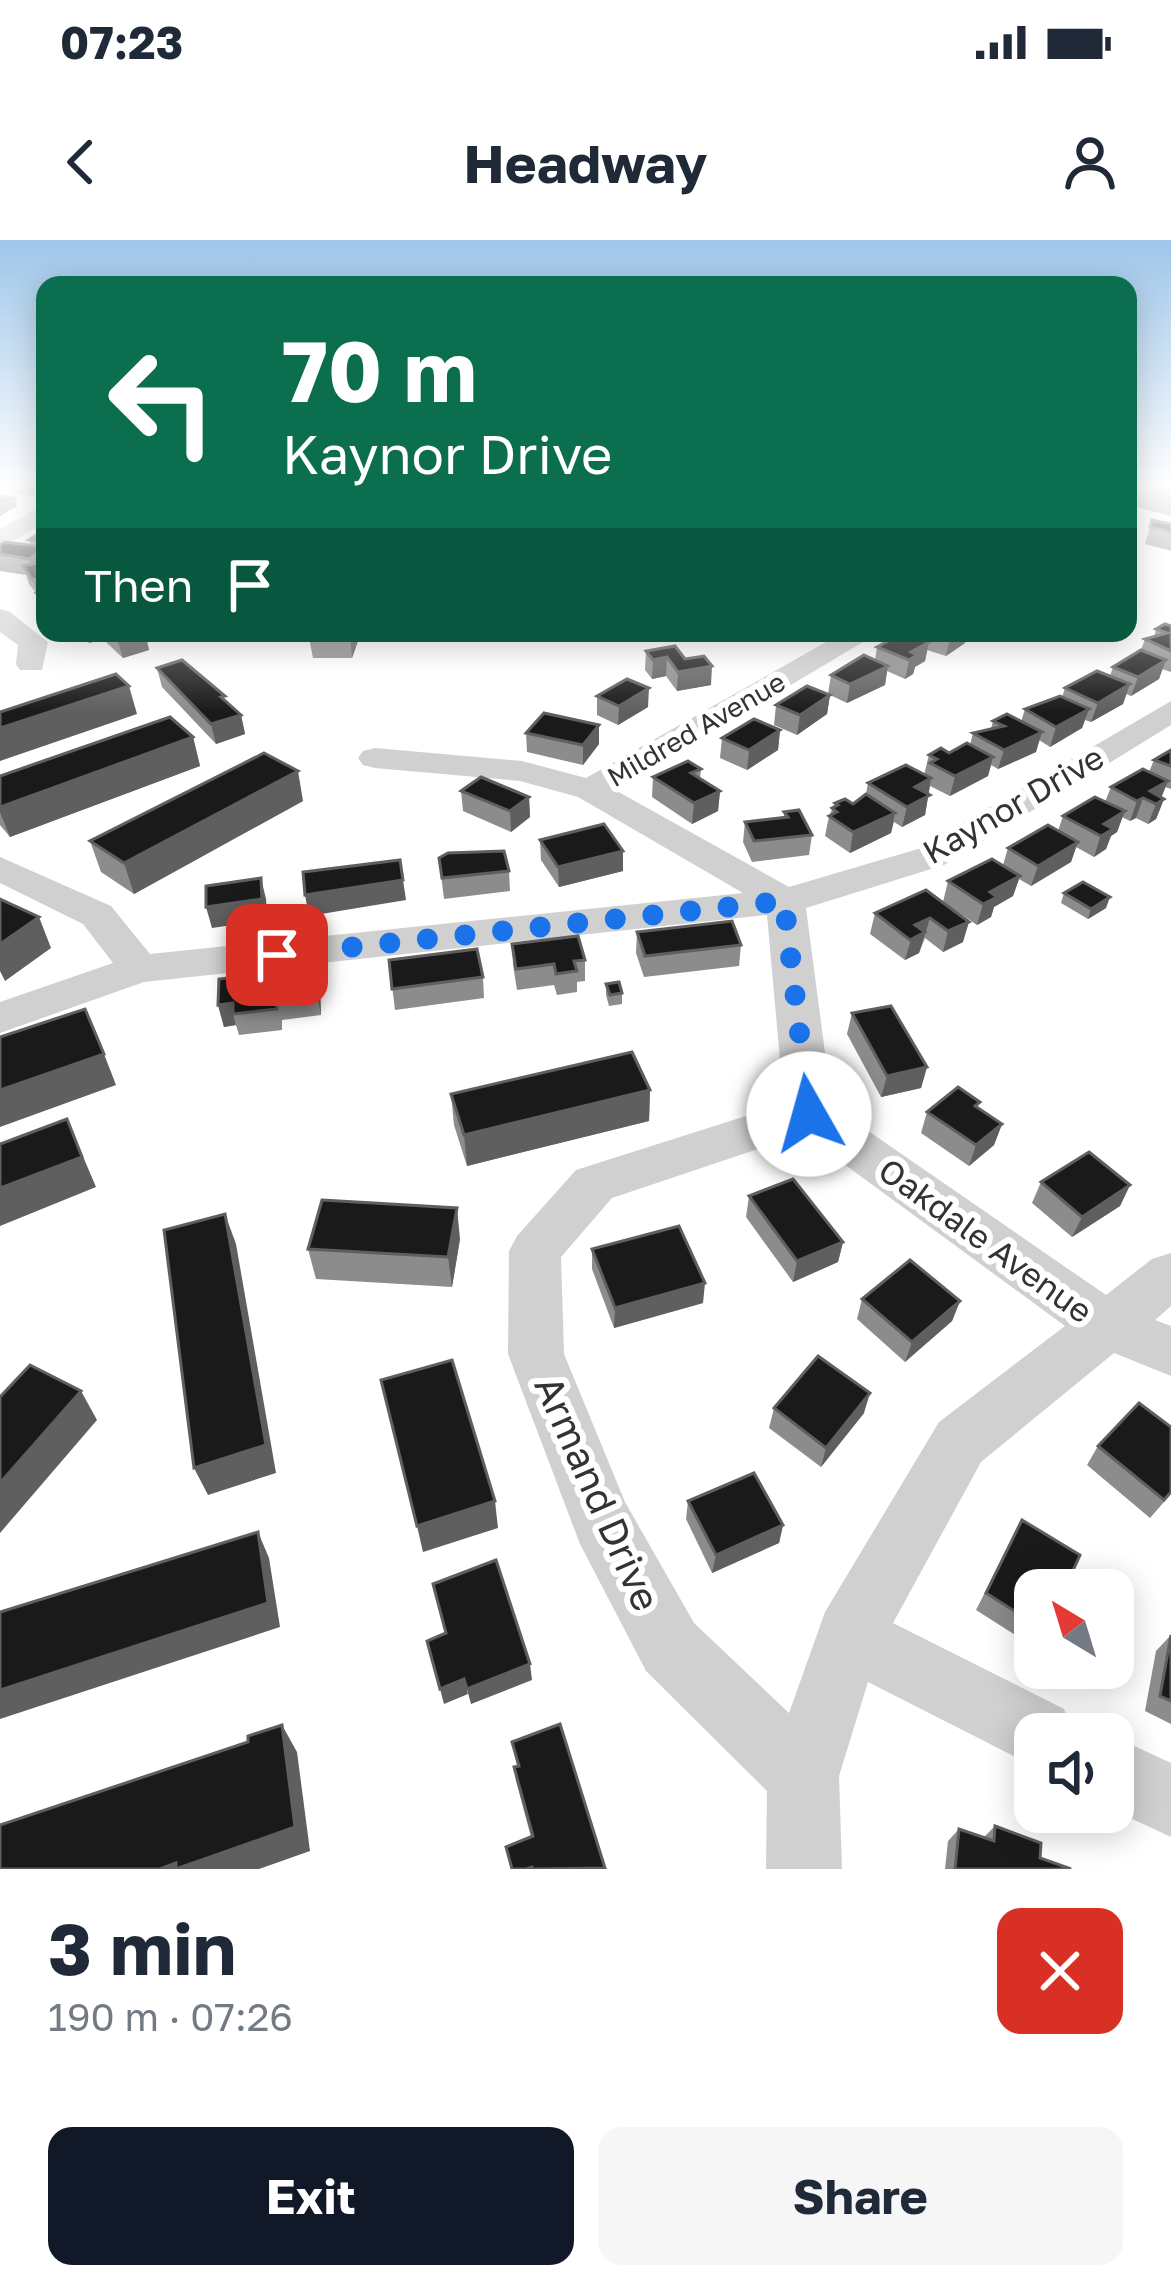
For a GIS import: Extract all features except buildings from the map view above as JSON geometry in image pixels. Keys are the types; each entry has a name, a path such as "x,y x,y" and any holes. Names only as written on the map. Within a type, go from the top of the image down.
{"street":[{"path":"0,618 33,642 31,664"},
{"name":"Mildred Avenue","path":"590,790 847,642"},
{"name":"Kaynor Drive","path":"0,1018 139,969 784,901 931,856 1171,711"},
{"path":"376,758 522,771 590,790 784,901 809,1114"},
{"path":"0,868 97,915 139,969"},
{"name":"Oakdale Avenue","path":"809,1114 1106,1325 1171,1351"},
{"name":"Armand Drive","path":"802,1776 670,1648 602,1522 536,1354 535,1251 594,1184 809,1114"},
{"path":"804,1869 802,1776 849,1636 960,1442 1171,1275"},
{"path":"849,1636 1014,1721"},
{"path":"1134,1782 1171,1801"}],"route":[{"path":"277,955 784,901 809,1114"}]}
